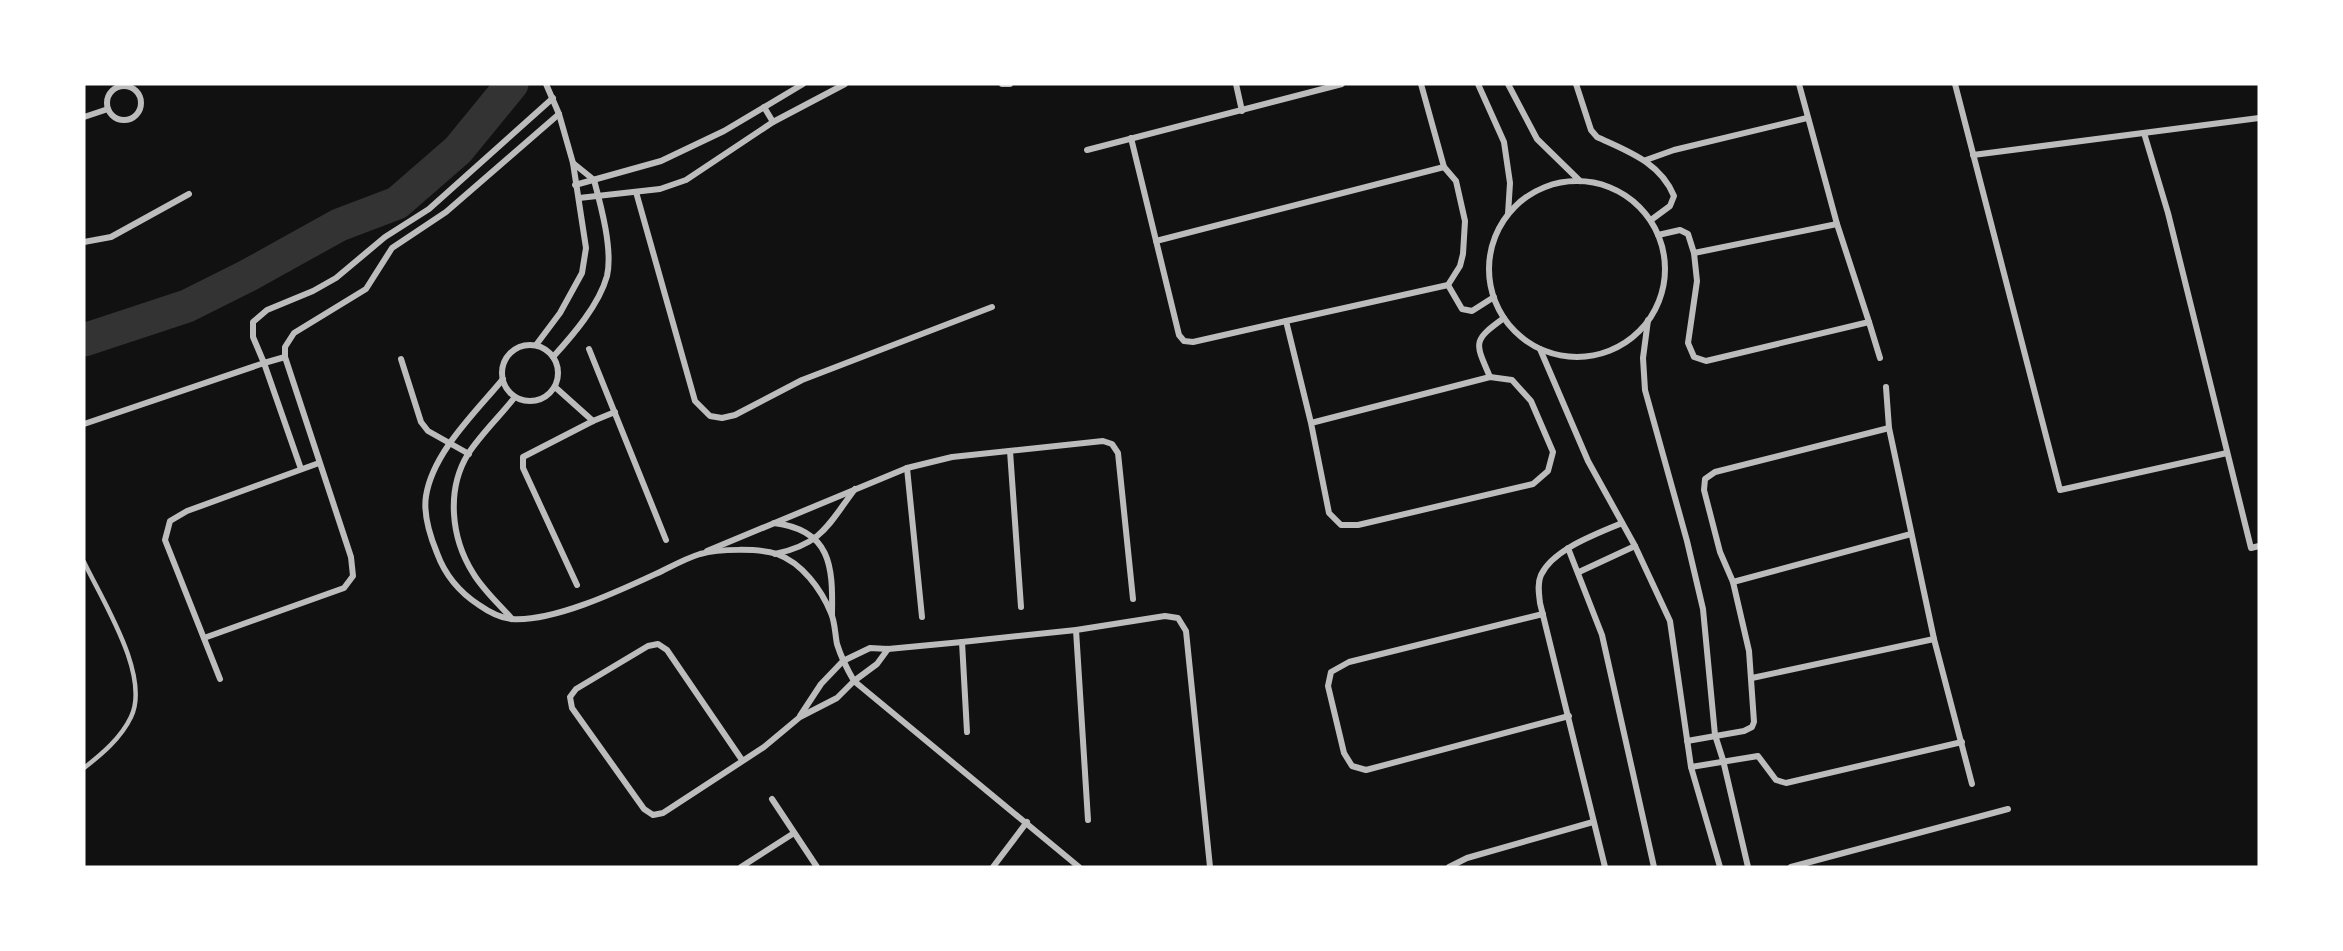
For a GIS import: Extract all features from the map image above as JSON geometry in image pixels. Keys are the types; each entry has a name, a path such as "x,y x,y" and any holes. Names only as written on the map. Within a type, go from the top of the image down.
{"street":[{"path":"536,345 560,313 582,273 586,248 573,163 559,114 546,84"},
{"path":"575,185 661,161 724,131 794,86 803,84"},
{"path":"579,198 660,189 686,180 773,122 844,84"},
{"path":"1002,84 1011,84"},
{"path":"1236,84 1242,111"},
{"path":"1087,150 1342,84"},
{"path":"1131,138 1179,335 1184,340 1192,342 1448,285 1460,266 1465,221 1456,181 1444,168 1421,84"},
{"path":"1478,84 1504,142 1510,183 1509,214"},
{"path":"1508,84 1538,139 1580,181"},
{"path":"1576,84 1592,130 1597,137 1646,160 1669,184 1674,196 1670,206 1651,220"},
{"path":"1799,84 1837,224 1880,358"},
{"path":"1954,84 2060,490 2227,453"},
{"path":"130,87 140,96 140,109 131,119 117,119 108,109 108,97 117,88 130,87"},
{"path":"301,469 253,337 253,322 267,310 313,291 336,278 384,237 429,209 553,98"},
{"path":"764,107 773,122"},
{"path":"84,117 108,109"},
{"path":"204,638 344,588 353,576 351,557 285,357 285,346 294,333 366,289 392,248 446,212 559,114"},
{"path":"1646,160 1674,150 1807,118"},
{"path":"1973,155 2259,118"},
{"path":"2144,133 2168,213 2251,548 2259,546"},
{"path":"554,357 579,326 606,277 607,250 594,180 573,163"},
{"path":"1156,241 1444,168"},
{"path":"1580,181 1612,188 1634,202 1651,220 1658,235 1664,259 1664,284 1660,300 1648,320 1631,338 1603,353 1571,356 1540,349 1520,336 1504,318 1494,297 1489,273 1490,258 1500,228 1509,214 1520,203 1547,187 1580,181"},
{"path":"636,192 695,401 702,411 710,416 722,418 735,415 802,380 992,307"},
{"path":"84,242 111,237 189,194"},
{"path":"1694,253 1837,224"},
{"path":"1658,235 1680,230 1688,234 1694,253 1697,281 1688,343 1694,357 1706,361 1869,322"},
{"path":"1448,285 1462,309 1472,311 1494,297"},
{"path":"1490,377 1478,344 1481,336 1504,318"},
{"path":"1648,320 1643,357 1645,390 1687,541 1703,609 1714,735 1723,760 1748,867"},
{"path":"1286,321 1311,423 1329,513 1341,525 1358,525 1533,484 1548,471 1553,453 1531,401 1512,380 1490,377 1311,423"},
{"path":"525,345 536,345 554,357 558,366 558,377 555,387 547,395 537,400 526,401 515,397 507,389 502,368 514,350 525,345"},
{"path":"590,349 666,540"},
{"path":"1540,349 1584,453 1635,546 1670,621 1691,767 1720,867"},
{"path":"84,424 285,357"},
{"path":"401,359 421,422 428,431 468,454"},
{"path":"503,379 450,443 436,466 426,496 429,533 450,580 470,599 494,615 512,619 552,615 614,593 772,522 907,468 952,457 1103,441 1112,444 1118,453 1133,599"},
{"path":"555,387 593,421"},
{"path":"1886,387 1889,428 1911,534 1934,639 1972,784"},
{"path":"512,619 473,574 459,544 454,498 458,476 468,454 515,397"},
{"path":"577,585 523,468 523,457 615,412"},
{"path":"1687,741 1744,731 1752,727 1754,722 1749,651 1732,582 1720,552 1704,490 1705,479 1715,472 1889,428"},
{"path":"1010,451 1021,607"},
{"path":"220,679 165,540 170,521 187,511 319,463"},
{"path":"907,468 922,617"},
{"path":"776,554 797,549 824,531 855,489"},
{"path":"772,522 799,528 815,538 829,559 833,578 832,614 837,643 843,661 854,681 1079,867"},
{"path":"1605,867 1543,614 1539,585 1541,575 1549,564 1568,548 1622,523"},
{"path":"1732,582 1911,534"},
{"path":"1579,572 1635,546"},
{"path":"1568,548 1602,635 1654,867"},
{"path":"700,554 738,550 776,554 793,562 806,574 832,614"},
{"path":"1543,614 1349,662 1331,672 1328,686 1344,753 1352,766 1366,770 1569,716"},
{"path":"800,717 821,684 843,661 870,648 888,649 1076,630 1165,616 1178,618 1186,631 1210,867"},
{"path":"1076,630 1088,820"},
{"path":"1752,678 1934,639"},
{"path":"962,642 967,732"},
{"path":"742,760 667,650 658,644 648,646 576,688 570,697 572,708 644,809 653,815 663,813 764,747 800,717 837,698 854,681 877,664 888,649"},
{"path":"1691,767 1758,756 1776,780 1786,783 1962,742"},
{"path":"772,799 817,867"},
{"path":"1791,867 2008,809"},
{"path":"993,867 1027,822"},
{"path":"1449,867 1467,858 1593,822"},
{"path":"741,867 794,833"}],"lane":[{"path":"84,562 132,666 135,695 131,716 112,744 84,768"}],"waterway":[{"path":"84,340 187,306 339,225 397,203 458,150 512,84"}]}
